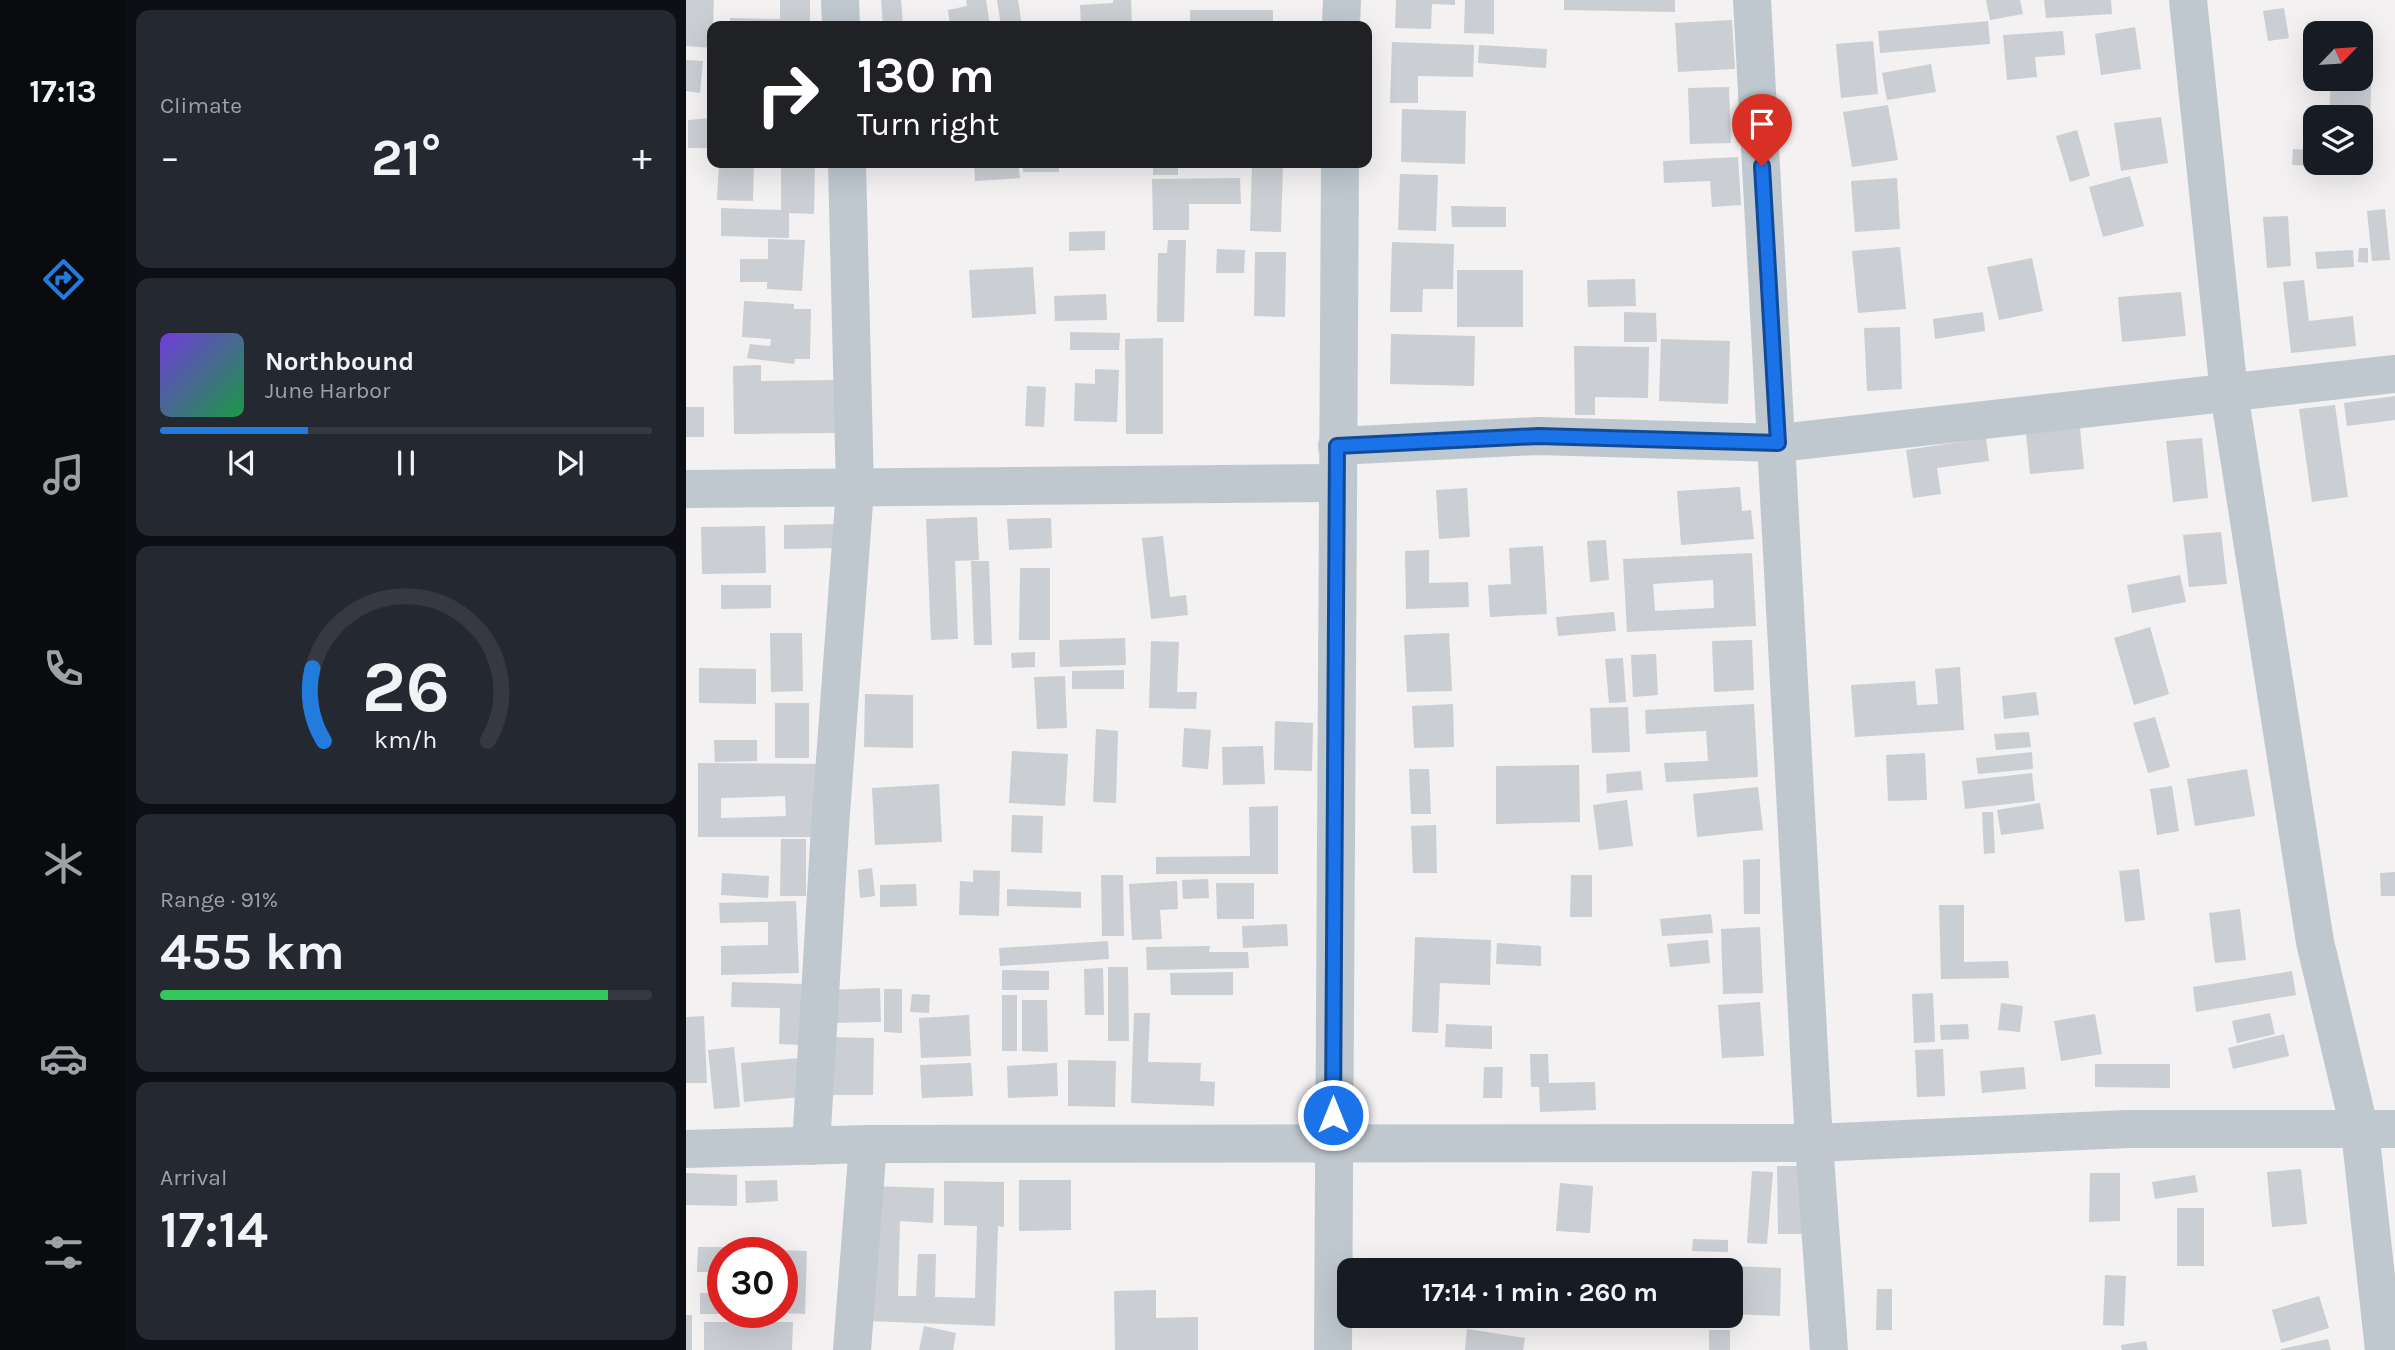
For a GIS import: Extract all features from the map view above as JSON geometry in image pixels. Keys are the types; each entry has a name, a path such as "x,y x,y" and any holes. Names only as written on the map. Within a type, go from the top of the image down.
{"street":[{"path":"840,0 841,21"},
{"path":"1341,21 1342,0"},
{"path":"1752,0 1814,1143 1829,1350"},
{"path":"2188,0 2229,393 2315,942 2377,1130 2384,1350"},
{"path":"811,1146 830,827 855,489 847,168"},
{"path":"1333,1350 1332,1143 1340,168"},
{"path":"686,489 855,489 1337,465 1538,436 1778,443 2395,374"},
{"path":"686,1149 868,1144 1814,1143 2127,1129 2377,1130"},
{"path":"852,1350 868,1144"}],"building":[{"path":"686,0 714,0 713,21 707,21 707,48 686,46"},
{"path":"780,0 810,0 810,21 730,21 730,18 780,19"},
{"path":"881,0 901,0 903,21 883,21"},
{"path":"966,0 986,0 989,21 949,21 948,10 967,6"},
{"path":"997,0 1018,0 1021,21 1000,21"},
{"path":"1113,0 1131,0 1132,21 1081,21 1080,5 1113,3"},
{"path":"1396,0 1455,0 1455,5 1432,4 1431,29 1395,28"},
{"path":"1465,0 1494,0 1494,34 1464,33"},
{"path":"1564,0 1675,0 1675,12 1564,10"},
{"path":"1986,0 2020,0 2023,14 1990,20"},
{"path":"2044,0 2111,0 2112,14 2046,18"},
{"path":"2284,8 2289,38 2268,41 2263,11"},
{"path":"1190,10 1273,10 1273,21 1190,21"},
{"path":"1732,20 1735,69 1678,72 1675,23"},
{"path":"1988,21 1990,44 1880,53 1878,31"},
{"path":"2135,27 2141,69 2101,75 2095,34"},
{"path":"2063,31 2065,55 2035,57 2037,77 2007,80 2003,35"},
{"path":"1873,41 1878,94 1841,98 1836,44"},
{"path":"1392,42 1474,45 1473,77 1418,76 1418,103 1390,103"},
{"path":"1479,45 1547,49 1546,68 1478,63"},
{"path":"686,60 703,61 700,93 686,91"},
{"path":"1931,64 1936,92 1887,100 1882,73"},
{"path":"1729,87 1731,143 1690,144 1688,88"},
{"path":"2330,91 2371,91 2371,105 2330,105"},
{"path":"1888,105 1898,160 1852,167 1843,112"},
{"path":"1402,109 1466,111 1465,164 1401,162"},
{"path":"2161,117 2168,163 2121,171 2114,123"},
{"path":"707,118 707,148 688,148 688,120"},
{"path":"2077,130 2090,176 2070,182 2056,136"},
{"path":"2293,149 2303,149 2303,166 2292,165"},
{"path":"1738,157 1741,205 1712,207 1710,181 1664,183 1663,161"},
{"path":"719,168 754,168 753,201 717,200"},
{"path":"781,168 815,168 814,214 789,213 789,238 721,236 721,208 781,210"},
{"path":"974,168 1019,168 1020,178 975,181"},
{"path":"1023,168 1059,168 1059,172 1023,172"},
{"path":"1153,168 1178,168 1178,175 1153,175"},
{"path":"1252,168 1283,168 1281,232 1250,231"},
{"path":"1400,174 1438,175 1436,231 1398,230"},
{"path":"2130,176 2144,226 2103,237 2089,187"},
{"path":"1240,178 1241,204 1189,204 1189,230 1153,230 1152,179"},
{"path":"1897,178 1900,229 1855,232 1851,181"},
{"path":"1451,206 1506,207 1506,227 1452,227"},
{"path":"2385,209 2390,260 2372,261 2367,211"},
{"path":"2288,216 2291,266 2267,268 2263,217"},
{"path":"1105,231 1105,250 1069,251 1069,232"},
{"path":"768,239 805,240 802,291 767,289 767,282 740,282 740,259 768,259"},
{"path":"1168,240 1186,240 1184,322 1157,322 1158,253 1167,253"},
{"path":"1392,242 1454,244 1453,289 1423,289 1422,312 1390,312"},
{"path":"1900,247 1906,309 1858,313 1852,251"},
{"path":"2359,248 2368,248 2368,263 2358,262"},
{"path":"1217,249 1245,250 1244,273 1216,273"},
{"path":"2353,250 2354,267 2317,269 2315,252"},
{"path":"1255,252 1286,252 1285,317 1254,316"},
{"path":"2032,258 2043,311 1999,320 1987,267"},
{"path":"1033,267 1036,314 972,318 969,270"},
{"path":"1457,270 1523,270 1523,327 1457,327"},
{"path":"1635,279 1636,306 1588,307 1587,280"},
{"path":"2304,280 2309,321 2353,316 2356,346 2291,353 2283,282"},
{"path":"2181,292 2186,336 2122,342 2118,297"},
{"path":"1106,294 1107,320 1055,321 1054,296"},
{"path":"744,301 794,304 794,309 811,309 810,359 795,359 794,364 747,358 750,344 770,346 771,339 742,337"},
{"path":"1624,312 1656,313 1657,342 1624,342"},
{"path":"1983,312 1985,331 1935,339 1933,319"},
{"path":"1900,327 1902,389 1867,391 1864,328"},
{"path":"1070,332 1120,333 1119,350 1070,350"},
{"path":"1391,334 1475,336 1474,386 1390,384"},
{"path":"1163,338 1163,434 1126,434 1125,339"},
{"path":"1661,339 1730,341 1728,404 1659,401"},
{"path":"1574,346 1649,347 1648,398 1595,397 1595,415 1575,415"},
{"path":"761,365 761,381 834,380 835,433 734,434 733,366"},
{"path":"1095,369 1119,370 1117,422 1074,421 1075,383 1095,384"},
{"path":"1027,386 1046,387 1044,427 1025,426"},
{"path":"2395,396 2395,420 2347,426 2344,403"},
{"path":"2335,405 2348,497 2312,502 2299,409"},
{"path":"686,407 704,407 704,437 686,437"},
{"path":"2080,428 2084,469 2030,474 2026,433"},
{"path":"1986,438 1989,461 1937,468 1941,494 1913,498 1906,450"},
{"path":"2202,438 2208,498 2173,502 2166,441"},
{"path":"1740,487 1742,511 1751,510 1754,539 1681,545 1677,491"},
{"path":"1467,488 1470,537 1439,539 1436,490"},
{"path":"977,517 979,560 955,561 958,639 931,640 926,519"},
{"path":"1051,518 1052,548 1009,550 1007,519"},
{"path":"836,524 837,548 784,549 784,525"},
{"path":"765,526 766,573 702,574 701,527"},
{"path":"2221,532 2227,584 2189,587 2183,535"},
{"path":"1163,536 1170,597 1186,595 1188,615 1151,619 1142,538"},
{"path":"1606,540 1609,580 1590,582 1587,541"},
{"path":"1543,546 1547,614 1490,617 1488,585 1511,584 1509,548"},
{"path":"1429,550 1429,583 1468,582 1469,607 1406,609 1405,551"},
{"path":"1752,553 1756,626 1627,632 1623,559","holes":["1713,580 1714,608 1655,611 1653,584"]},
{"path":"971,561 989,561 992,645 974,645"},
{"path":"1020,568 1050,568 1050,640 1019,640"},
{"path":"2180,575 2186,602 2132,613 2127,585"},
{"path":"721,585 771,585 771,608 721,609"},
{"path":"1614,612 1616,631 1558,636 1556,617"},
{"path":"2150,627 2169,694 2134,705 2114,638"},
{"path":"770,633 802,633 803,691 771,692"},
{"path":"1449,633 1452,691 1407,692 1404,635"},
{"path":"1125,638 1126,665 1060,667 1059,640"},
{"path":"1752,640 1754,690 1714,692 1712,641"},
{"path":"1151,641 1179,642 1177,692 1197,692 1196,709 1149,708"},
{"path":"1035,652 1035,667 1012,668 1011,653"},
{"path":"1656,654 1658,695 1633,697 1631,655"},
{"path":"1623,658 1626,702 1609,703 1605,659"},
{"path":"1960,667 1964,730 1855,737 1851,685 1915,681 1917,705 1938,704 1935,669"},
{"path":"699,668 756,669 756,704 699,703"},
{"path":"1124,670 1124,689 1072,689 1072,671"},
{"path":"1065,676 1067,728 1037,729 1034,677"},
{"path":"2036,692 2039,715 2004,719 2002,696"},
{"path":"865,694 913,695 913,748 864,747"},
{"path":"775,703 809,703 809,758 775,758"},
{"path":"1453,704 1454,747 1414,748 1412,706"},
{"path":"1754,704 1758,777 1666,782 1664,763 1708,761 1706,731 1646,734 1645,710"},
{"path":"1628,707 1630,752 1592,753 1590,708"},
{"path":"2155,717 2170,767 2148,773 2133,723"},
{"path":"1275,721 1313,723 1312,771 1274,770"},
{"path":"1184,728 1211,730 1208,769 1182,767"},
{"path":"1096,729 1118,731 1116,803 1093,802"},
{"path":"2029,732 2031,747 1996,750 1994,734"},
{"path":"714,740 757,740 757,761 715,762"},
{"path":"1263,746 1265,784 1223,785 1222,747"},
{"path":"1012,751 1068,754 1065,806 1009,803"},
{"path":"2032,752 2033,769 1978,774 1976,758"},
{"path":"1925,753 1927,800 1888,801 1886,755"},
{"path":"698,763 826,764 823,837 698,837","holes":["785,796 786,816 721,818 721,798"]},
{"path":"1579,765 1580,822 1496,824 1496,766"},
{"path":"1409,769 1429,769 1431,814 1411,814"},
{"path":"2247,769 2255,816 2195,826 2187,779"},
{"path":"1641,771 1643,790 1607,793 1606,774"},
{"path":"2032,773 2035,801 1965,809 1962,781"},
{"path":"939,784 942,842 875,845 872,788"},
{"path":"2172,786 2179,831 2157,835 2150,789"},
{"path":"1758,787 1763,830 1697,837 1693,794"},
{"path":"1627,800 1633,846 1599,850 1593,805"},
{"path":"2040,803 2044,829 2001,835 1997,810"},
{"path":"1278,806 1278,874 1156,874 1156,857 1250,856 1249,807"},
{"path":"1982,812 1993,812 1995,853 1984,854"},
{"path":"1012,815 1043,816 1042,853 1011,852"},
{"path":"1436,825 1437,873 1413,873 1411,826"},
{"path":"781,839 806,839 806,896 780,896"},
{"path":"1760,859 1760,914 1744,914 1743,860"},
{"path":"872,868 875,896 860,898 858,870"},
{"path":"2139,869 2145,920 2125,922 2119,871"},
{"path":"973,870 1000,871 999,916 959,915 960,881 973,882"},
{"path":"2395,872 2395,896 2381,896 2380,873"},
{"path":"722,873 769,876 768,898 721,895"},
{"path":"1101,875 1123,875 1124,936 1102,936"},
{"path":"1571,875 1592,875 1592,917 1570,917"},
{"path":"1208,879 1209,898 1183,899 1182,880"},
{"path":"1177,881 1178,909 1160,910 1162,939 1132,940 1129,884"},
{"path":"1216,883 1254,883 1254,919 1217,919"},
{"path":"916,884 917,906 880,907 880,885"},
{"path":"1007,889 1081,892 1081,908 1007,906"},
{"path":"796,901 799,973 721,975 721,946 768,945 768,922 720,923 719,903"},
{"path":"1939,905 1964,905 1964,962 2008,961 2009,978 1941,979"},
{"path":"2240,909 2246,960 2215,963 2209,913"},
{"path":"1711,914 1713,933 1662,936 1660,919"},
{"path":"1287,924 1288,946 1243,948 1242,926"},
{"path":"1760,927 1763,993 1723,994 1721,929"},
{"path":"1415,937 1491,940 1490,985 1440,983 1438,1033 1412,1032"},
{"path":"1708,940 1710,963 1670,967 1667,944"},
{"path":"1108,941 1109,959 1000,966 999,948"},
{"path":"1497,943 1541,946 1541,966 1496,964"},
{"path":"1210,946 1209,952 1248,952 1249,968 1147,970 1146,947"},
{"path":"1108,967 1128,967 1129,1041 1108,1041"},
{"path":"1103,968 1104,1015 1085,1015 1084,969"},
{"path":"1002,970 1049,971 1049,990 1002,990"},
{"path":"2292,971 2296,995 2196,1012 2193,987"},
{"path":"1233,972 1233,995 1171,995 1170,973"},
{"path":"732,982 802,984 802,1045 779,1044 780,1008 731,1007"},
{"path":"880,988 881,1022 827,1023 826,990"},
{"path":"884,989 902,989 902,1033 884,1032"},
{"path":"1933,993 1935,1042 1914,1043 1912,994"},
{"path":"912,994 930,995 929,1013 910,1012"},
{"path":"1002,995 1017,995 1017,1051 1002,1051"},
{"path":"1022,1000 1047,1000 1048,1052 1022,1051"},
{"path":"1760,1002 1764,1056 1722,1058 1718,1005"},
{"path":"2001,1003 2023,1006 2020,1032 1998,1030"},
{"path":"1134,1013 1150,1013 1148,1062 1201,1063 1200,1081 1215,1082 1214,1106 1131,1103"},
{"path":"2270,1013 2275,1034 2237,1043 2232,1021"},
{"path":"2095,1014 2102,1054 2061,1061 2054,1021"},
{"path":"969,1015 971,1056 921,1058 919,1018"},
{"path":"704,1016 707,1083 686,1083 686,1017"},
{"path":"1446,1024 1492,1026 1492,1049 1445,1047"},
{"path":"1968,1024 1969,1039 1941,1040 1940,1025"},
{"path":"2284,1034 2289,1056 2233,1069 2228,1048"},
{"path":"826,1037 874,1038 873,1095 825,1095"},
{"path":"734,1047 740,1107 714,1109 708,1050"},
{"path":"1943,1049 1945,1096 1917,1097 1915,1050"},
{"path":"1530,1054 1548,1054 1549,1083 1595,1082 1596,1110 1540,1112 1539,1087 1531,1087"},
{"path":"800,1058 803,1097 744,1102 741,1063"},
{"path":"1068,1060 1116,1061 1115,1107 1068,1106"},
{"path":"971,1063 973,1096 922,1098 920,1065"},
{"path":"1057,1063 1058,1096 1008,1098 1007,1066"},
{"path":"2095,1064 2170,1064 2170,1088 2095,1087"},
{"path":"1484,1067 1503,1067 1502,1098 1483,1098"},
{"path":"2024,1067 2026,1089 1982,1093 1980,1071"},
{"path":"1777,1166 1802,1166 1803,1234 1778,1234"},
{"path":"2301,1169 2307,1224 2272,1227 2267,1172"},
{"path":"1752,1171 1773,1172 1767,1244 1747,1243"},
{"path":"686,1173 737,1175 737,1206 686,1205"},
{"path":"2090,1173 2120,1173 2120,1221 2089,1222"},
{"path":"2195,1175 2198,1192 2155,1199 2152,1182"},
{"path":"777,1180 778,1201 746,1203 745,1181"},
{"path":"1019,1180 1071,1180 1071,1230 1019,1231"},
{"path":"944,1181 1004,1182 1004,1227 998,1226 995,1326 868,1321 872,1186 934,1188 933,1223 900,1221 898,1296 916,1296 918,1254 936,1254 935,1297 975,1298 977,1226 944,1225"},
{"path":"1560,1183 1593,1186 1590,1233 1556,1231"},
{"path":"2177,1208 2204,1208 2204,1266 2177,1266"},
{"path":"1693,1239 1728,1240 1728,1252 1692,1251"},
{"path":"698,1247 707,1247 707,1272 697,1272"},
{"path":"798,1251 807,1251 805,1314 798,1314"},
{"path":"1743,1266 1781,1268 1780,1316 1743,1314"},
{"path":"2105,1275 2126,1276 2124,1326 2103,1325"},
{"path":"1877,1289 1892,1289 1892,1330 1876,1330"},
{"path":"1156,1290 1156,1318 1198,1317 1198,1350 1115,1350 1114,1291"},
{"path":"700,1293 707,1293 707,1314 700,1314"},
{"path":"2319,1296 2329,1328 2281,1343 2272,1310"},
{"path":"686,1315 692,1315 692,1350 686,1350"},
{"path":"704,1322 707,1322 707,1328 793,1328 792,1350 704,1350"},
{"path":"924,1326 956,1333 953,1350 919,1350"},
{"path":"1467,1329 1525,1338 1523,1350 1465,1350"},
{"path":"1709,1330 1730,1330 1730,1350 1709,1350"},
{"path":"2328,1339 2331,1350 2281,1350 2281,1349"},
{"path":"2146,1341 2148,1350 2122,1350 2121,1345"}],"route":[{"path":"1333,1115 1337,446 1538,436 1778,443 1762,166"}]}
